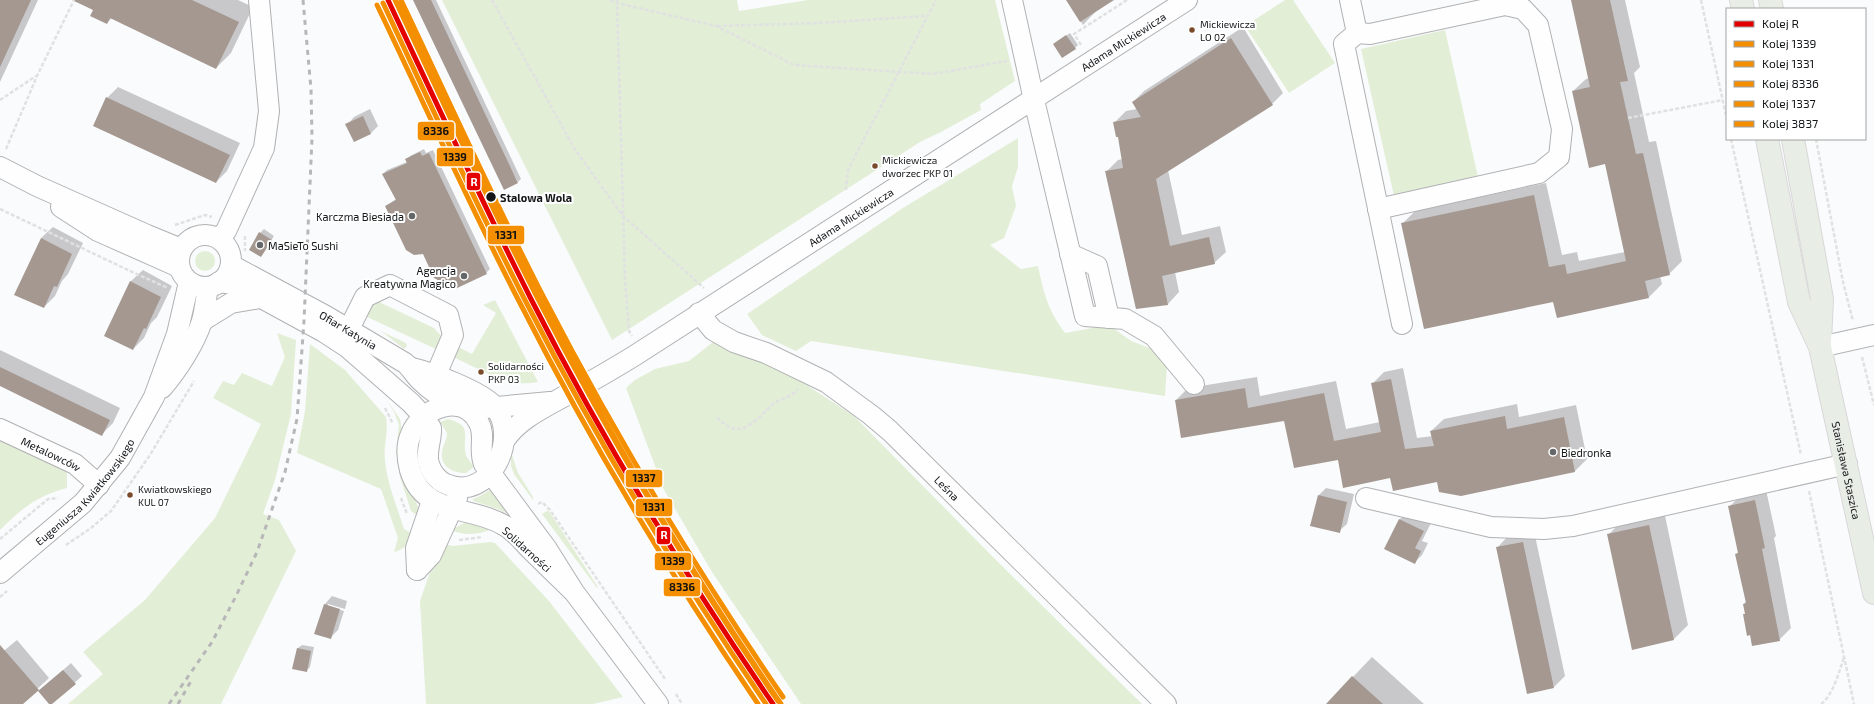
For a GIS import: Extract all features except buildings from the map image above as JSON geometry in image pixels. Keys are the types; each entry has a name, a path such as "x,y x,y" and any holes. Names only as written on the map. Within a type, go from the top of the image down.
{"main road":[{"name":"Stanisława Staszica","path":"1767,140 1799,302 1820,348 1847,464 1874,593"},
{"name":"Stanisława Staszica","path":"1793,140 1822,299 1820,348"}],"street":[{"path":"219,238 226,230 264,148 269,110 259,0"},
{"path":"1012,0 1085,316 1125,319 1154,336 1194,384"},
{"name":"Adama Mickiewicza","path":"504,441 511,430 552,402 634,356 1034,100 1187,0"},
{"path":"1350,0 1357,33"},
{"path":"1378,209 1539,173 1559,157 1562,129 1538,25 1523,9 1505,5 1370,34 1357,33 1344,44 1378,209 1402,324"},
{"name":"Ofiar Katynia","path":"3,158 37,186 147,235 195,273 245,289 324,332 347,347 424,417"},
{"path":"202,234 219,238 229,250 231,265 225,278 195,273 190,239 202,234"},
{"name":"Ofiar Katynia","path":"231,265 349,329 412,368 420,381 432,391 459,406"},
{"name":"Eugeniusza Kwiatkowskiego","path":"154,397 173,376 185,357 202,321 195,273"},
{"name":"Eugeniusza Kwiatkowskiego","path":"0,573 70,514 99,485 120,458 154,397 195,273"},
{"path":"349,329 365,296 390,285 448,315 453,335 435,377"},
{"path":"202,321 231,303 260,298"},
{"name":"Leśna","path":"699,313 713,330 734,342 766,353 826,382 871,415 890,431 1166,704"},
{"path":"1820,348 1874,335"},
{"path":"412,368 424,371 435,377 478,394 495,407 503,422 504,441 497,463 483,481 475,485 454,488 443,483 434,474 429,464 428,455 431,428 424,417"},
{"name":"Adama Mickiewicza","path":"459,406 479,409 552,402"},
{"path":"459,406 439,406 424,417 411,432 408,450 408,463 416,484 432,501 416,548 417,570 431,555 462,488"},
{"name":"Solidarności","path":"459,406 474,415 479,422 482,439 481,457 490,473 547,549 574,592 658,704"},
{"name":"Metalowców","path":"0,429 75,464 99,485"},
{"path":"1366,498 1491,527 1544,529 1573,526 1847,464"},
{"name":"Solidarności","path":"432,501 482,517 506,527 574,592"}],"path":[{"path":"3,158 37,76 74,0"},
{"path":"492,0 574,148 623,216 705,289"},
{"path":"610,0 716,26 794,65 933,74 1015,60"},
{"path":"846,190 848,170 936,0"},
{"path":"1083,48 1074,34 1126,0"},
{"path":"1701,0 1726,115"},
{"path":"617,2 626,294 629,331 632,336"},
{"path":"716,26 819,23 927,16"},
{"path":"0,100 37,76"},
{"path":"1628,118 1723,100"},
{"path":"1731,140 1806,474 1854,704"},
{"path":"1816,140 1843,282"},
{"path":"0,209 130,271 168,287 170,291"},
{"path":"717,418 725,426 737,430 755,423 776,402 795,392 808,374"},
{"path":"91,528 111,511 135,477 197,375"},
{"path":"0,539 48,499 60,498"},
{"path":"542,502 550,510 669,685"},
{"path":"1821,704 1825,701 1834,684 1844,657"},
{"path":"674,691 682,704"}],"green space":[{"path":"442,0 737,0 739,11 808,0 995,0 1015,81 980,104 981,110 920,142 612,340"},
{"path":"1285,0 1293,0 1335,63 1289,93 1245,26"},
{"path":"1445,30 1478,177 1394,196 1361,49"},
{"path":"1018,138 1018,167 1012,186 1016,206 1004,238 990,245 1021,269 1038,266 1047,301 1054,317 1065,333 1109,325 1131,341 1158,351 1167,363 1165,396 811,341 796,351 762,335 747,314 903,208"},
{"path":"205,251 212,254 215,261 212,268 205,271 198,268 195,261 198,254"},
{"path":"495,300 538,382 527,383 505,380 493,376 451,356 456,346 472,354 496,313 483,305"},
{"path":"374,302 379,302 434,328 443,338 440,351 363,315"},
{"path":"381,331 406,343 407,346 404,349"},
{"path":"277,333 296,340 291,414 275,480 263,514 279,520 296,551 221,704 68,704 103,674 83,652 145,600 215,518 261,424 213,398 223,381 234,385 242,373 272,386 285,357"},
{"path":"713,342 742,353 802,382 854,416 993,557 1142,704 801,704 712,572 664,490 626,388 635,380 655,369 689,361"},
{"path":"310,344 345,370 386,417 386,469 404,529 413,534 406,546 401,550 394,552 398,538 381,489 297,453 305,411"},
{"path":"387,400 400,419 414,496 418,507 418,516 411,511 400,477 396,452 399,425"},
{"path":"448,419 460,424 465,430 465,453 474,467 466,473 456,472 448,468 443,462 442,452 447,433 440,422"},
{"path":"0,436 67,465 67,488 56,491 30,504 0,530"},
{"path":"511,452 518,473 533,497 533,500 514,474 511,466"},
{"path":"493,488 512,512 509,515 498,509 473,501 473,499"},
{"path":"549,511 598,587 597,588 542,514"},
{"path":"470,522 493,528 472,534 451,530 464,523"},
{"path":"490,542 495,543 549,601 623,697 593,704 426,704 420,601 440,543 453,546"}],"railway":[{"path":"169,704 212,642 257,552 285,472 297,419 304,321 312,138 311,89 303,0"},
{"path":"178,704 191,681"}],"rail line":[{"name":"R","path":"388,0 512,262 586,403 676,556 773,704"},
{"name":"1331","path":"395,0 482,187 564,349 651,503 713,603 778,701"},
{"name":"1337","path":"401,0 506,223 570,348 627,450 687,550 783,697"},
{"name":"1339","path":"383,3 490,229 554,356 582,407 670,557 766,704"},
{"name":"3837","path":"398,3 552,320 607,424 691,566 781,704"},
{"name":"8336","path":"377,5 484,231 575,408 663,558 758,704"}],"place":[{"name":"Mickiewicza LO 02","path":"1192,30"},
{"name":"Mickiewicza dworzec PKP 01","path":"875,166"},
{"name":"Stalowa Wola","path":"491,197"},
{"name":"Karczma Biesiada","path":"412,216"},
{"name":"MaSieTo Sushi","path":"260,245"},
{"name":"Agencja Kreatywna Magico","path":"464,276"},
{"name":"Solidarności PKP 03","path":"481,372"},
{"name":"Biedronka","path":"1553,452"},
{"name":"Kwiatkowskiego KUL 07","path":"130,495"}]}
